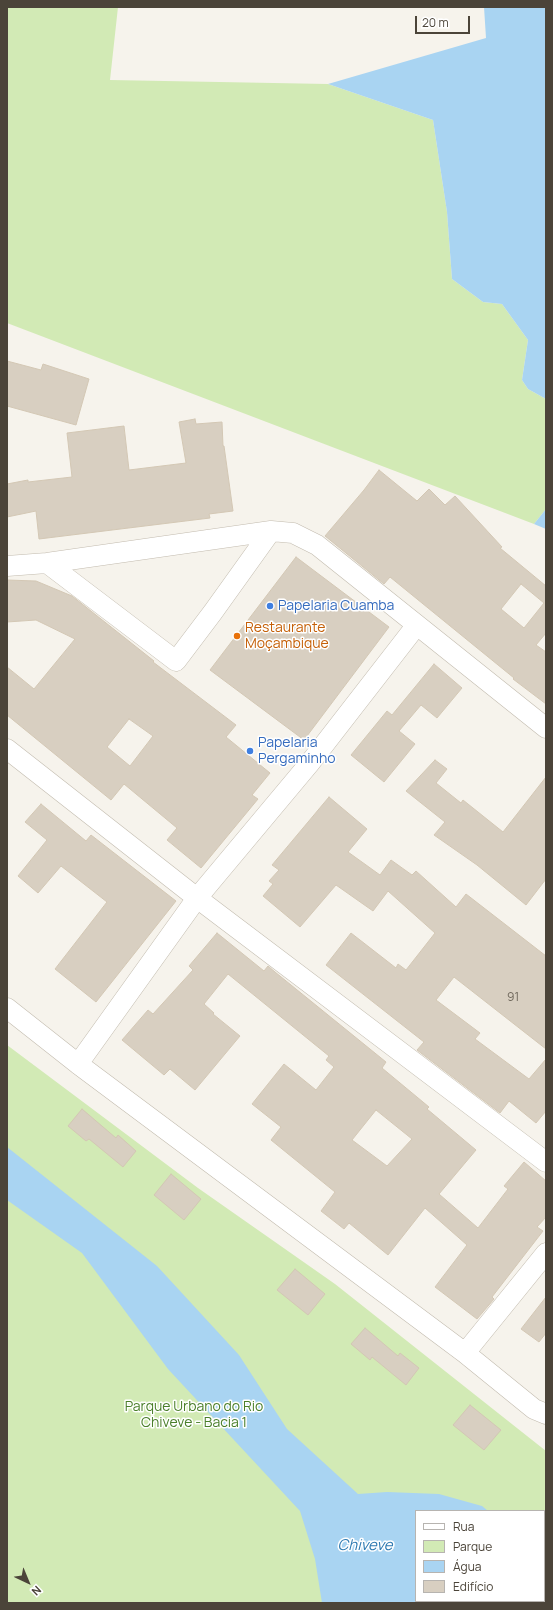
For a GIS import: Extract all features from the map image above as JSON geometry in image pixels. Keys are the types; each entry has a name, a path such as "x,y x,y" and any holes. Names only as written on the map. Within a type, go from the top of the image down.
{"street":[{"path":"47,563 176,661 271,531"},
{"path":"7,566 47,563 271,531 293,533 317,545 416,626 546,728"},
{"path":"78,1064 197,898 309,764 416,626"},
{"path":"7,749 197,898 546,1162"},
{"path":"7,1008 78,1064 540,1411 546,1424"},
{"path":"464,1353 546,1253"}],"green space":[{"path":"7,7 118,7 110,80 328,84 433,120 447,212 452,279 483,302 502,304 528,340 522,380 528,389 546,399 546,509 534,524 7,323"},
{"name":"Parque Urbano do Rio Chiveve - Bacia 1","path":"7,1045 198,1188 335,1284 546,1451 546,1603 7,1603"}],"water":[{"path":"484,7 546,7 546,399 528,389 522,380 528,340 502,304 483,302 452,279 447,212 433,120 328,84 486,38"},
{"path":"546,509 546,529 534,524"},
{"name":"Chiveve","path":"7,1147 157,1266 239,1355 287,1429 358,1494 387,1492 439,1494 482,1506 487,1510 415,1510 415,1602 526,1603 322,1603 315,1559 300,1511 168,1369 82,1253 7,1200"}],"building":[{"path":"7,361 41,370 43,364 89,379 76,425 7,406"},
{"path":"195,419 196,424 222,422 223,446 233,511 209,514 210,518 39,539 36,511 7,517 7,484 28,480 28,482 72,477 67,433 124,426 129,470 186,463 179,422"},
{"path":"379,470 417,501 429,489 445,505 455,496 502,547 500,548 546,586 546,633 536,645 546,652 546,704 513,679 514,678 390,577 384,584 325,536","holes":["521,584 544,603 524,628 501,609"]},
{"path":"296,557 389,627 304,740 210,670"},
{"path":"7,580 36,581 72,596 154,661 153,662 236,725 226,737 270,773 252,795 258,799 201,868 167,840 177,828 124,784 111,800 7,715 7,667 34,689 75,639 36,620 7,622","holes":["129,719 153,736 130,766 107,747"]},
{"path":"434,664 462,688 437,718 421,705 399,731 415,744 384,782 351,755 387,711 392,715"},
{"path":"435,760 447,769 436,783 461,803 463,800 503,832 546,777 546,879 526,905 477,865 434,835 445,822 406,791"},
{"path":"329,797 367,829 348,852 380,875 391,860 412,875 416,871 456,907 466,894 546,956 546,1049 454,977 436,1000 480,1033 475,1039 529,1079 546,1059 546,1111 536,1123 509,1101 500,1113 417,1050 424,1042 326,965 351,933 396,968 398,964 406,970 435,933 388,891 373,911 336,885 300,927 263,896 273,884 269,881 279,870 272,865"},
{"path":"41,804 86,841 91,835 176,901 96,1002 55,969 107,902 61,866 38,893 18,876 47,840 25,822"},
{"path":"217,933 264,971 268,966 386,1062 382,1068 429,1107 427,1109 476,1150 439,1194 478,1228 508,1189 504,1186 524,1162 546,1181 546,1217 537,1227 543,1231 492,1297 494,1299 477,1319 435,1287 467,1245 425,1208 388,1255 349,1223 344,1229 321,1211 335,1192 271,1140 281,1127 252,1104 284,1064 316,1090 334,1067 326,1060 329,1056 228,974 204,1004 214,1013 213,1014 240,1036 195,1090 170,1069 164,1075 122,1040 148,1010 153,1014 193,970 189,966","holes":["376,1110 412,1139 387,1166 352,1140"]},
{"path":"82,1109 116,1138 118,1135 136,1151 123,1167 89,1139 86,1141 68,1126"},
{"path":"171,1174 201,1199 184,1220 154,1195"},
{"path":"295,1269 325,1294 308,1315 277,1290"},
{"path":"546,1297 546,1333 539,1342 521,1329"},
{"path":"365,1328 398,1356 400,1353 419,1368 406,1385 372,1357 370,1360 351,1344"},
{"path":"470,1405 501,1430 484,1450 453,1425"}],"place":[{"name":"Papelaria Cuamba","path":"270,606"},
{"name":"Restaurante Moçambique","path":"237,636"},
{"name":"Papelaria Pergaminho","path":"250,751"}]}
